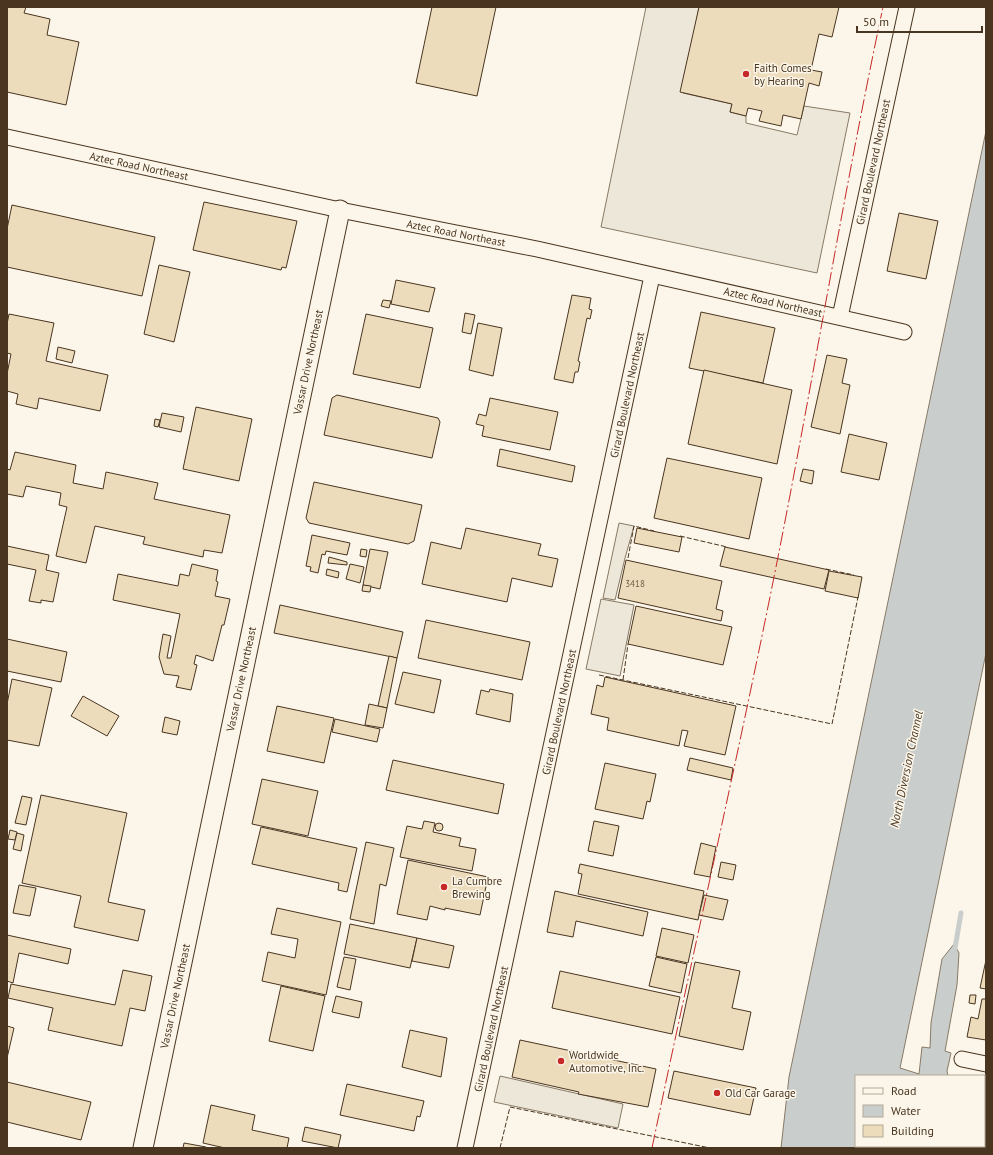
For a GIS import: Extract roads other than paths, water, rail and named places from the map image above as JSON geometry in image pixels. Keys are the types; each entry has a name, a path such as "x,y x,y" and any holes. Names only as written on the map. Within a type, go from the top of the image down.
{"street":[{"name":"Girard Boulevard Northeast","path":"840,317 907,7"},
{"name":"Aztec Road Northeast","path":"7,137 340,210 537,249 904,332"},
{"name":"Vassar Drive Northeast","path":"143,1148 340,210"},
{"name":"Girard Boulevard Northeast","path":"465,1148 652,276"},
{"path":"962,1059 986,1064"}],"water":[{"name":"North Diversion Channel","path":"986,131 986,653 900,1068 919,1074 922,1047 930,1048 931,1023 942,959 954,944 959,953 957,985 945,1051 951,1053 947,1071 948,1075 855,1075 855,1147 884,1148 781,1148 789,1077"}],"waterway":[{"path":"954,954 961,913"}],"place":[{"name":"Faith Comes by Hearing","path":"746,74"},
{"name":"La Cumbre Brewing","path":"444,887"},
{"name":"Worldwide Automotive, Inc.","path":"561,1061"},
{"name":"Old Car Garage","path":"717,1093"}]}
